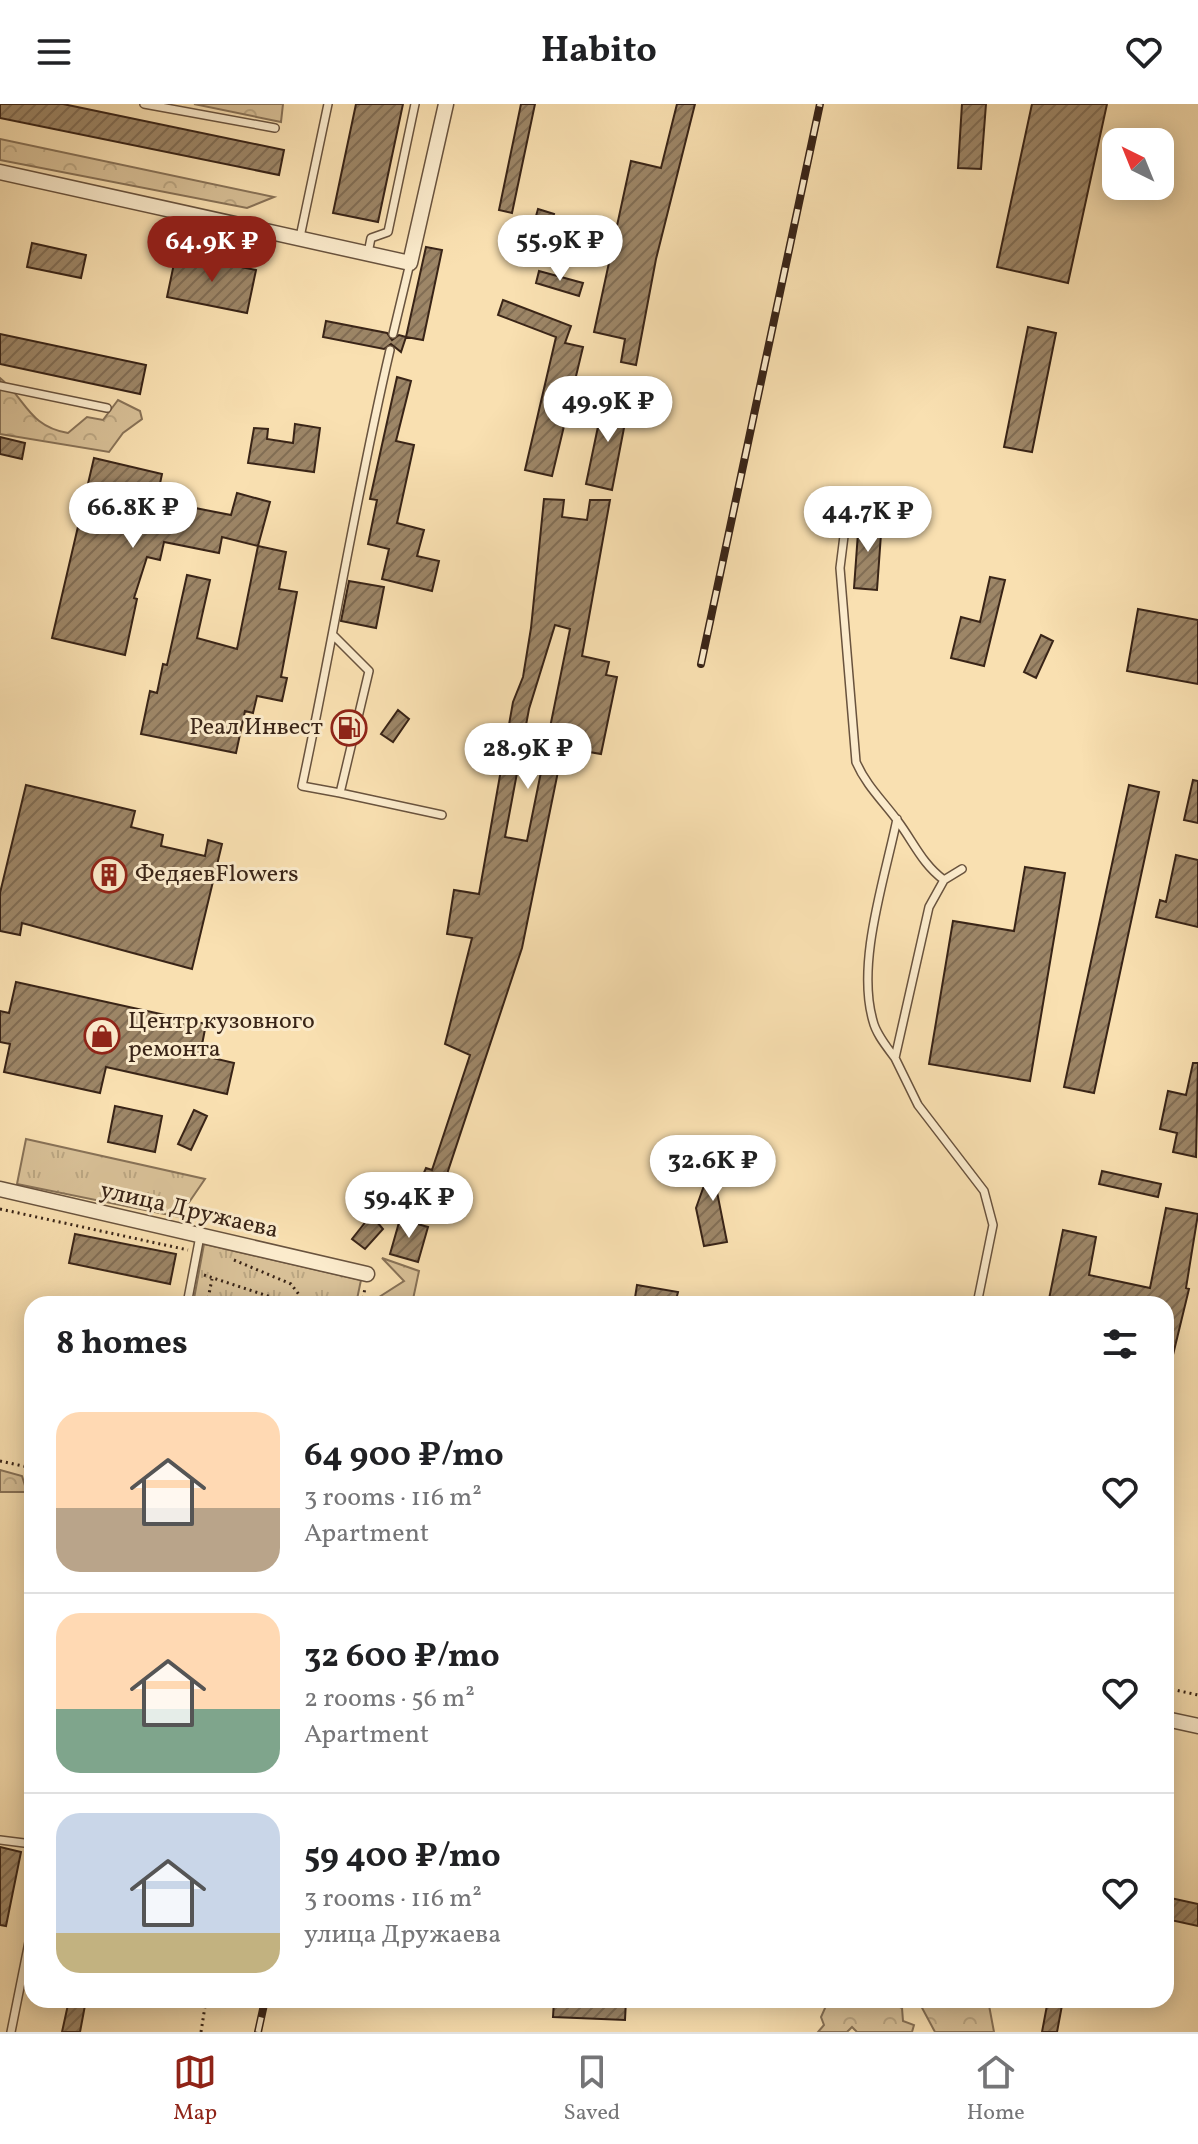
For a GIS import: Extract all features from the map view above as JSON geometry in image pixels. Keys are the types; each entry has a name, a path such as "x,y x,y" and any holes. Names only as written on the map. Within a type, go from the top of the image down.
{"street":[{"path":"0,172 410,263 446,104"},
{"name":"улица Дружаева","path":"0,1189 367,1274"},
{"path":"1174,1721 1198,1726"}],"lane":[{"path":"144,104 275,128"},
{"path":"300,237 328,104"},
{"path":"368,253 371,238 388,232 415,104"},
{"path":"393,334 410,263"},
{"path":"390,350 364,464 334,636 302,786 442,815"},
{"path":"0,386 107,408"},
{"path":"849,496 840,568 856,762 864,781 897,819 924,861 944,880"},
{"path":"334,636 369,671 340,793"},
{"path":"897,819 870,955 868,1001 873,1025 895,1058 918,1105 984,1191 993,1225 979,1296"},
{"path":"895,1058 929,907 944,880 962,869"},
{"path":"189,1296 200,1236"},
{"path":"0,1840 24,1843"},
{"path":"11,2032 24,1967"}],"path":[{"path":"0,1209 197,1252"},
{"path":"230,1258 291,1284 300,1296"},
{"path":"194,1270 262,1296"},
{"path":"209,1296 212,1279"},
{"path":"0,1461 24,1466"},
{"path":"1174,1690 1198,1695"},
{"path":"201,2032 205,2008"}],"green space":[{"path":"194,104 283,104 281,122"},
{"path":"0,139 274,197 247,208 0,160"},
{"path":"0,378 36,418 68,433 87,417 103,420 118,400 140,411 142,419 123,433 109,452 0,434"},
{"path":"26,1139 205,1179 179,1217 17,1184"},
{"path":"204,1244 361,1280 358,1296 194,1296"},
{"path":"382,1258 419,1271 414,1296 381,1296 404,1281"},
{"path":"0,1470 22,1476 24,1492 0,1492"},
{"path":"825,2008 902,2008 903,2021 914,2025 912,2032 857,2032 852,2027 847,2032 818,2032 824,2025 821,2017"},
{"path":"922,2008 990,2008 994,2032 935,2032"}],"building":[{"path":"0,104 63,104 284,150 279,175 0,118"},
{"path":"356,104 403,104 378,222 333,213"},
{"path":"521,104 535,104 512,213 499,210"},
{"path":"677,104 695,104 656,259 636,365 621,362 625,339 594,332 631,161 661,168"},
{"path":"962,104 986,104 981,169 958,168"},
{"path":"1032,104 1107,104 1068,283 997,267"},
{"path":"538,209 554,214 543,252 527,248"},
{"path":"32,243 86,255 81,278 27,267"},
{"path":"426,247 442,250 423,340 406,337"},
{"path":"176,254 256,270 247,313 167,297"},
{"path":"539,271 583,283 579,296 536,283"},
{"path":"503,300 571,326 565,343 583,347 552,476 525,470 556,337 498,315"},
{"path":"326,321 387,333 392,340 399,335 406,337 401,352 391,344 384,349 323,337"},
{"path":"1028,327 1056,333 1032,452 1004,447"},
{"path":"0,334 146,365 140,394 0,364"},
{"path":"397,377 411,381 396,441 414,445 397,523 424,530 417,556 439,561 432,591 382,579 389,549 368,544 377,500 370,499"},
{"path":"604,398 629,402 612,490 586,484"},
{"path":"295,424 320,428 314,472 248,463 254,428 268,429 267,439 293,443"},
{"path":"0,437 25,443 22,459 0,454"},
{"path":"94,458 162,474 153,517 186,524 190,507 231,515 237,493 270,502 258,546 222,537 219,553 164,542 160,560 147,557 134,598 137,599 125,655 52,638"},
{"path":"544,499 564,500 562,517 587,520 590,500 610,500 582,656 609,662 606,675 617,677 601,754 589,752 588,757 562,752 522,948 439,1198 415,1193 426,1168 432,1170 470,1055 445,1044 472,938 447,934 454,890 479,894 513,702 523,677","holes":["555,625 570,629 527,841 505,837 529,709"]},
{"path":"859,519 882,520 877,590 854,588"},
{"path":"258,546 286,552 279,589 297,592 281,677 287,678 282,701 257,696 253,713 245,711 236,753 141,734 150,691 157,693 163,664 167,665 187,575 210,580 197,638 237,649"},
{"path":"990,577 1005,580 984,666 951,658 961,617 980,622"},
{"path":"349,581 384,587 376,628 341,621"},
{"path":"1138,609 1198,620 1198,684 1127,671"},
{"path":"1041,635 1053,641 1036,678 1024,672"},
{"path":"398,710 409,719 393,742 381,734"},
{"path":"1193,780 1198,781 1198,823 1184,820"},
{"name":"ФедяевFlowers","path":"26,785 135,811 131,827 163,835 161,846 205,856 208,840 222,844 192,969 22,923 20,935 0,931 0,893"},
{"path":"1129,785 1159,792 1094,1093 1064,1087"},
{"path":"1176,855 1198,860 1198,927 1156,917 1160,900 1166,902"},
{"path":"1025,867 1065,873 1030,1081 929,1064 953,921 1014,931"},
{"name":"Центр кузовного ремонта","path":"16,982 206,1024 200,1055 234,1063 227,1094 106,1067 100,1093 4,1072 10,1044 0,1042 0,1011 9,1013"},
{"path":"1193,1063 1198,1063 1196,1157 1173,1152 1177,1133 1160,1129 1168,1091 1186,1095"},
{"path":"115,1106 162,1116 155,1152 108,1142"},
{"path":"194,1110 207,1116 191,1150 178,1144"},
{"path":"716,1152 733,1158 717,1192 727,1242 704,1246 696,1208"},
{"path":"1102,1171 1161,1184 1158,1197 1099,1184"},
{"path":"1166,1208 1198,1214 1186,1288 1189,1289 1174,1351 1174,1296 1050,1296 1063,1230 1096,1237 1089,1275 1150,1288"},
{"path":"371,1215 383,1229 365,1249 352,1239"},
{"path":"400,1219 428,1227 418,1262 390,1254"},
{"path":"75,1234 176,1254 170,1284 69,1263"},
{"path":"637,1285 678,1292 677,1296 635,1296"},
{"path":"0,1847 21,1852 6,1926 0,1925"},
{"path":"1174,1899 1198,1904 1198,1926 1174,1921"},
{"path":"67,2008 84,2008 80,2032 62,2032"},
{"path":"554,2008 626,2008 625,2020 553,2017"},
{"path":"1046,2008 1062,2008 1057,2032 1042,2032"}],"railway":[{"path":"701,664 820,104"},
{"path":"258,2032 263,2008"}],"place":[{"name":"Реал Инвест","path":"349,728"},
{"name":"ФедяевFlowers","path":"109,875"},
{"name":"Центр кузовного ремонта","path":"102,1036"}]}
